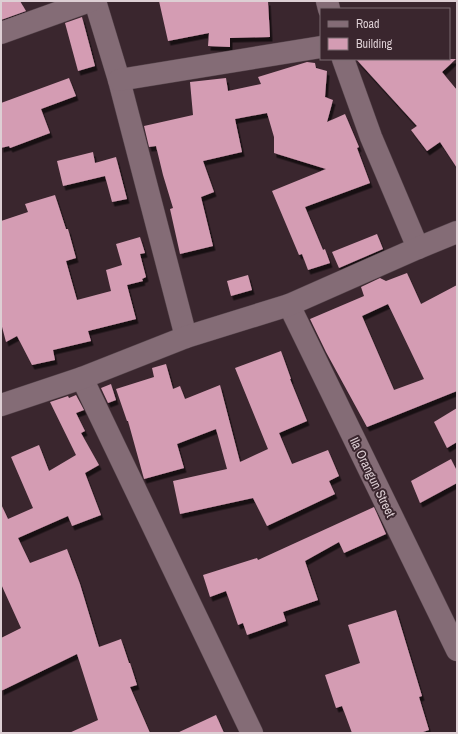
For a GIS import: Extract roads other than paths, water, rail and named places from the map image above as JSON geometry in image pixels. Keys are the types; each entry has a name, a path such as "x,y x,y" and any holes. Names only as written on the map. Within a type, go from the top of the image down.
{"street":[{"path":"1,33 90,1"},
{"path":"95,1 119,80 186,337"},
{"path":"119,80 320,47"},
{"path":"343,60 371,137 418,248"},
{"path":"1,405 82,378 186,337 289,305 457,232"},
{"name":"Ila Orangun Street","path":"289,305 457,650"},
{"path":"82,378 252,733"}]}
